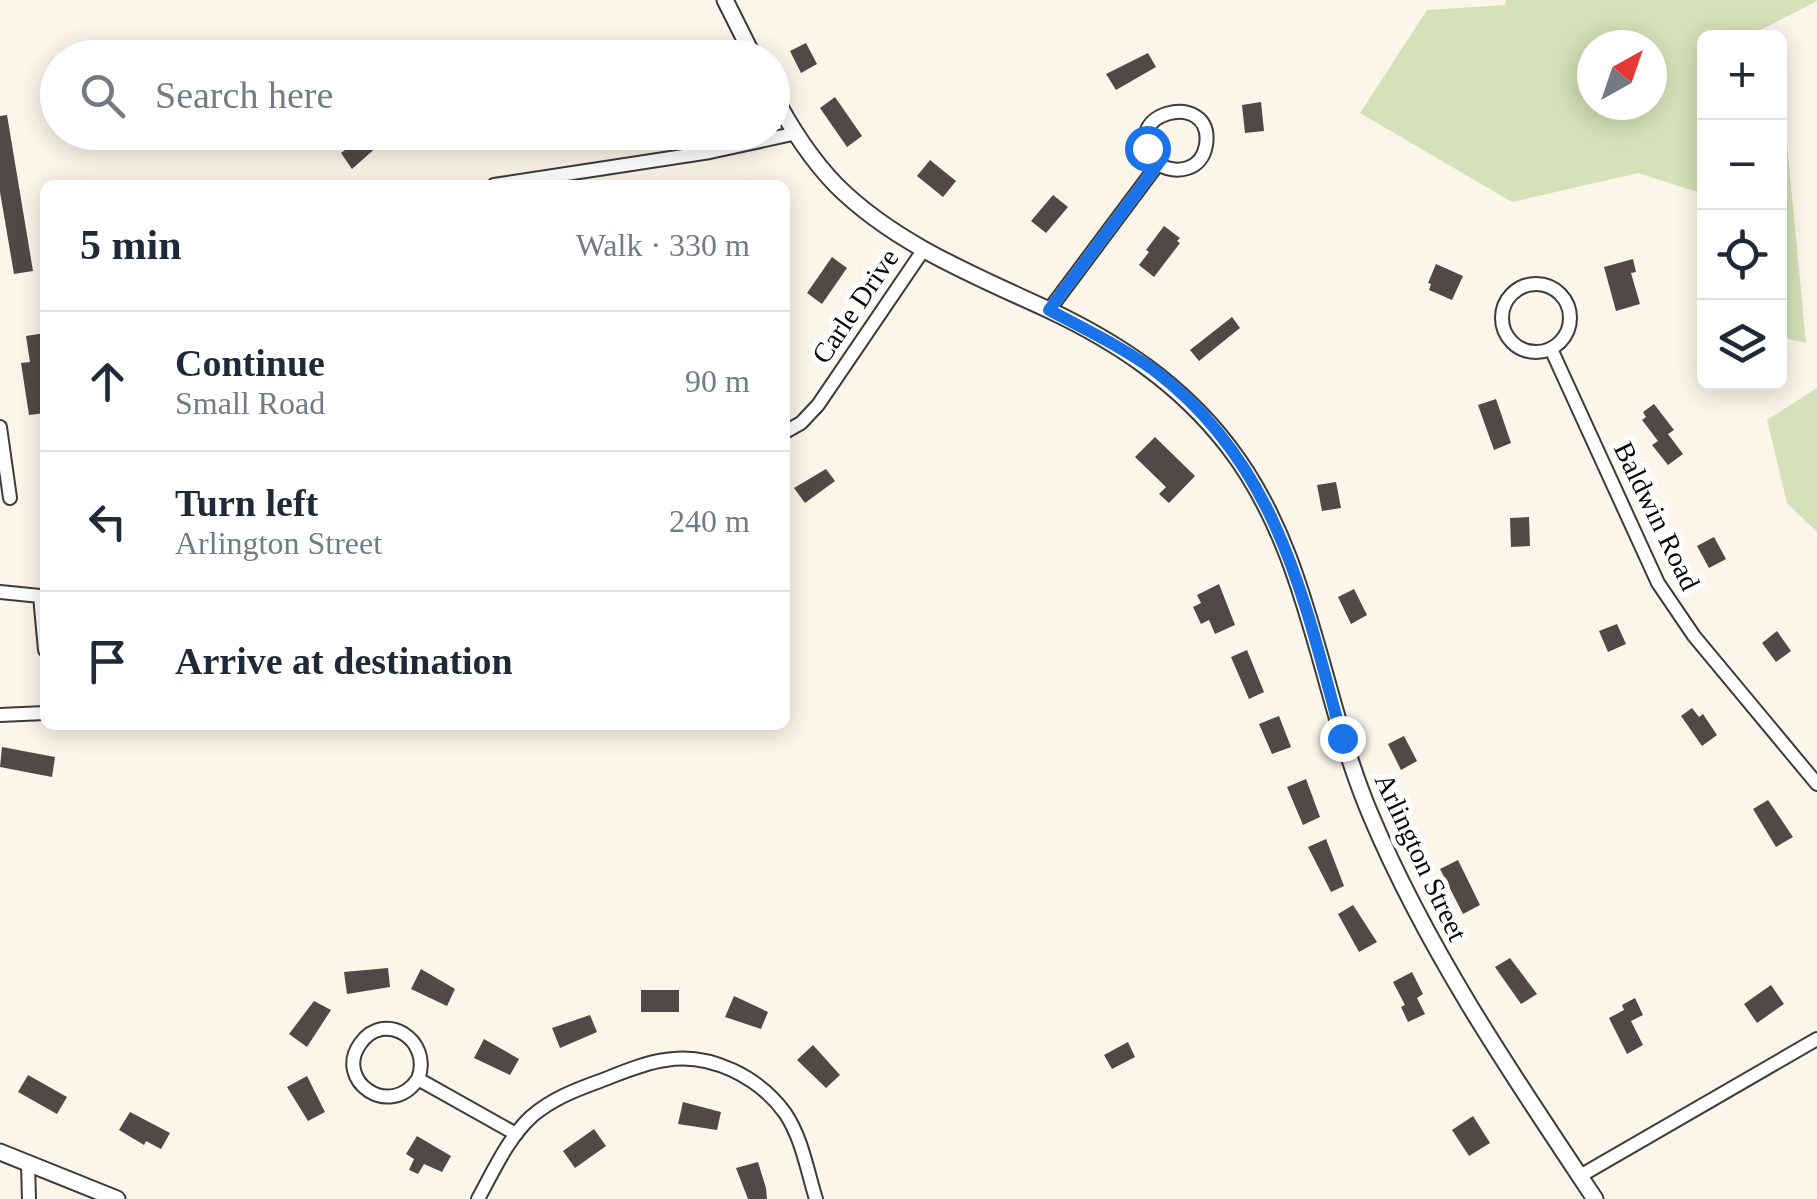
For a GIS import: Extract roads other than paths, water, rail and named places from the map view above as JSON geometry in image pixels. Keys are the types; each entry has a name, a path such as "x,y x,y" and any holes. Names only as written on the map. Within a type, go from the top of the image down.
{"street":[{"path":"725,0 745,40"},
{"path":"1179,110 1197,118 1206,136 1196,164 1177,171 1158,164 1151,157 1146,139 1153,121 1179,110"},
{"name":"Arlington Street","path":"790,123 836,185 878,219 924,250 1049,310 1155,372 1206,418 1245,468 1279,528 1342,738 1372,818 1443,962 1512,1076 1595,1199"},
{"path":"790,134 796,133"},
{"path":"527,180 719,150"},
{"path":"1049,310 1158,164"},
{"name":"Carle Drive","path":"790,429 802,423 818,405 924,250"},
{"path":"1544,285 1564,298 1570,321 1568,332 1551,349 1520,349 1506,334 1502,312 1512,294 1521,288 1544,285"},
{"name":"Baldwin Road","path":"1551,349 1658,583 1694,636 1817,784"},
{"path":"0,426 10,498"},
{"path":"0,592 40,596"},
{"path":"0,715 40,713"},
{"path":"379,1030 407,1035 420,1051 422,1066 418,1080 395,1097 373,1094 361,1084 355,1071 357,1048 379,1030"},
{"path":"1580,1176 1817,1039"},
{"path":"478,1199 516,1134 544,1107 567,1094 664,1060 704,1061 752,1080 781,1108 798,1138 816,1199"},
{"path":"418,1080 516,1134"},
{"path":"0,1152 117,1199"},
{"path":"28,1164 28,1199"}]}
